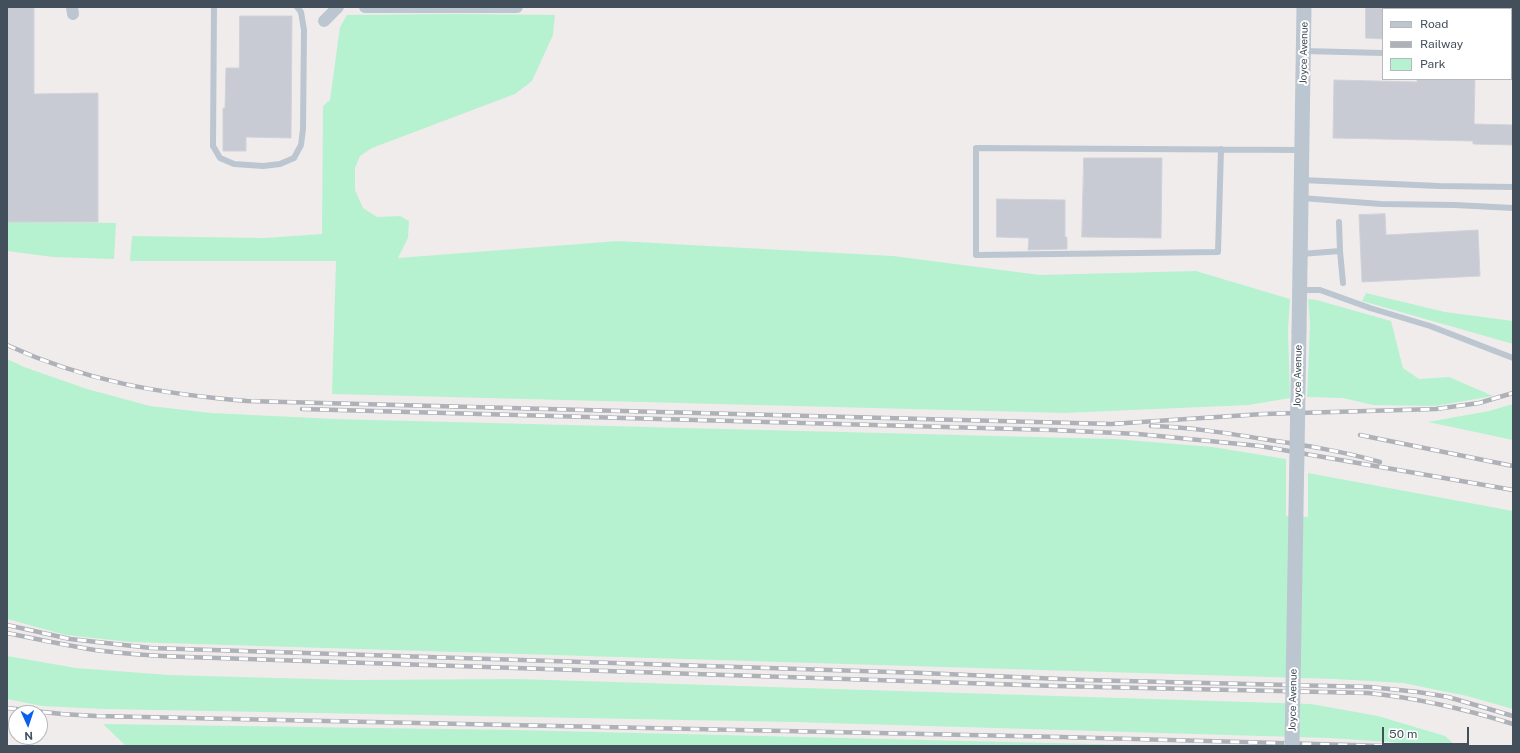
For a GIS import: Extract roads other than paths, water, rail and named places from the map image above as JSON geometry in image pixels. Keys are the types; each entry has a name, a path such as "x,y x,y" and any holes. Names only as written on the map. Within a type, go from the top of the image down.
{"street":[{"path":"324,21 338,7"},
{"path":"365,7 517,7"},
{"name":"Joyce Avenue","path":"1292,746 1304,7"}],"lane":[{"path":"214,7 213,146 220,158 234,164 263,166 280,164 294,158 301,145 303,128 304,30 300,12 297,7"},
{"path":"1304,51 1382,53"},
{"path":"1221,149 1218,252 976,255 976,148 1221,149 1302,150"},
{"path":"1301,180 1439,186 1513,187"},
{"path":"1301,198 1381,204 1455,205 1513,208"},
{"path":"1339,222 1343,283"},
{"path":"1300,254 1340,251"},
{"path":"1299,290 1320,290 1370,308 1430,326 1513,358"}],"railway":[{"path":"7,345 65,368 124,384 154,390 247,401 1111,424 1263,414 1436,409 1479,403 1513,393"},
{"path":"302,409 1053,430 1138,434 1260,446 1513,490"},
{"path":"1151,426 1207,431 1293,444 1337,451 1380,462"},
{"path":"1360,435 1513,466"},
{"path":"7,625 70,639 151,648 922,673 1084,680 1370,687 1448,697 1513,716"},
{"path":"7,633 95,650 175,657 1055,686 1368,693 1441,705 1513,724"},
{"path":"7,708 96,716 1061,737 1388,746"}]}
